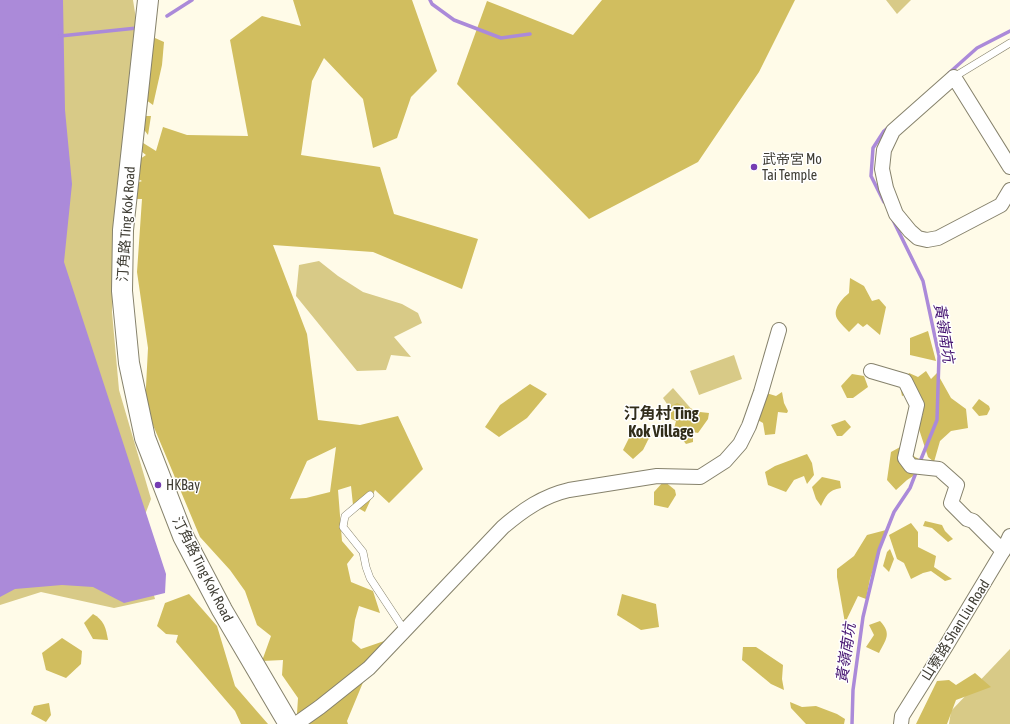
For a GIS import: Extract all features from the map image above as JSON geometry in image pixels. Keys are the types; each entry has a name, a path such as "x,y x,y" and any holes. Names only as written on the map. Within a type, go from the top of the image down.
{"main road":[{"name":"汀角路 Ting Kok Road","path":"148,0 123,230 122,291 129,363 145,438 183,536 222,610 289,724"}],"street":[{"path":"1010,167 954,77 893,131 884,150 882,169 886,188 896,214 918,238 927,240 938,238 1001,205 1010,190"},
{"path":"296,724 369,668 503,527 538,501 559,492 657,476 700,477 724,461 740,444 749,426 761,392 779,330"},
{"path":"871,371 905,381 917,405 905,458 911,466 939,469 957,486 951,503 967,519 973,521 1003,552"},
{"name":"山寮路 Shan Liu Road","path":"900,724 902,716 1003,552 1010,536"}],"lane":[{"path":"954,77 1010,43"},
{"path":"370,495 345,516 343,527 363,552 370,578 405,631"}],"shaded area":[{"path":"0,0 133,0 136,19 116,222 112,312 119,390 151,499 141,525 155,599 114,608 41,592 0,605"},
{"path":"0,0 63,0 65,110 72,184 64,262 166,574 165,593 124,603 93,587 62,585 15,589 0,597"},
{"path":"293,0 412,0 437,71 411,97 397,138 373,148 363,99 324,58 312,81 301,155 380,167 394,214 478,239 462,289 373,252 273,245 307,334 318,420 360,425 398,416 423,469 389,503 375,490 365,512 353,505 351,486 338,490 342,541 354,555 347,564 351,582 373,591 380,613 359,606 352,641 361,649 390,639 364,680 347,721 348,724 308,724 297,714 298,698 282,675 283,660 262,661 271,636 257,625 245,591 230,570 200,537 145,406 148,348 137,272 142,199 131,199 134,184 142,181 134,177 137,161 146,155 137,148 140,141 156,151 163,127 187,135 248,136 230,40 262,16 301,26","holes":["336,447 330,492 306,498 290,499 307,461"]},
{"path":"602,0 795,0 759,72 698,162 589,219 457,84 487,1 573,35"},
{"path":"886,0 911,0 897,14"},
{"path":"155,38 164,42 162,65 153,105 142,97 149,46"},
{"path":"143,116 151,116 148,135 142,127"},
{"path":"319,261 338,276 363,292 402,304 418,313 422,323 394,337 411,357 391,355 386,370 357,371 296,296 299,265"},
{"path":"850,278 864,286 872,301 879,299 886,307 880,335 867,324 863,327 858,323 849,332 838,320 836,312 838,305 849,293"},
{"path":"928,331 936,361 910,355 910,338"},
{"path":"734,355 742,379 699,395 690,371"},
{"path":"926,371 931,379 937,373 951,398 966,409 968,428 951,431 940,441 934,462 928,457 917,423 923,415 923,400 914,391 902,396 900,386 909,373 918,377"},
{"path":"852,374 864,376 868,387 853,398 847,398 841,386"},
{"path":"530,384 547,394 527,418 499,437 485,427 500,405"},
{"path":"673,388 694,412 682,426 663,398"},
{"path":"763,392 776,396 782,392 784,403 788,411 787,413 778,412 775,434 765,435 763,423 756,419"},
{"path":"979,399 989,406 990,409 987,415 979,416 972,408"},
{"path":"677,403 700,412 709,413 708,419 698,433 693,432 693,442 686,444 674,429 676,421 671,419 667,408"},
{"path":"845,420 851,427 842,436 837,436 831,425"},
{"path":"634,428 642,433 652,435 643,450 633,459 623,450"},
{"path":"902,446 915,457 923,461 921,471 907,480 896,490 887,480 891,452"},
{"path":"807,454 812,463 814,475 807,484 804,476 794,480 786,492 768,485 765,472 775,466"},
{"path":"822,477 840,481 841,488 830,492 826,496 821,506 816,499 812,487"},
{"path":"664,481 675,490 676,495 668,508 654,505 654,492"},
{"path":"925,521 942,525 945,531 953,539 948,542 932,528 923,526"},
{"path":"911,523 918,532 918,547 936,556 934,567 952,579 945,581 931,571 911,579 904,563 897,559 889,535"},
{"path":"886,530 870,579 866,599 858,596 845,623 837,569 854,556 867,535"},
{"path":"890,549 894,559 889,572 883,566 887,552"},
{"path":"189,594 217,626 235,686 268,724 241,724 235,711 176,642 178,635 166,634 157,626 165,603"},
{"path":"622,594 656,604 659,627 641,630 617,615"},
{"path":"93,614 100,619 104,625 108,640 93,639 84,623"},
{"path":"880,621 886,630 887,637 879,653 866,647 874,635 869,625"},
{"path":"62,638 82,651 81,664 66,678 46,670 42,653"},
{"path":"743,647 756,647 783,665 782,679 784,690 771,684 742,660"},
{"path":"1010,649 1010,724 949,724 951,711"},
{"path":"975,673 991,687 956,700 947,724 916,724 937,681 949,680 956,685"},
{"path":"790,702 802,707 816,706 837,714 845,719 844,724 806,724 791,708"},
{"path":"49,703 51,715 46,722 31,714 34,706"}],"waterway":[{"path":"167,16 192,0"},
{"path":"430,0 432,4 454,20 501,38 530,34"},
{"path":"60,36 137,28"},
{"name":"黃嶺南坑","path":"949,73 977,48 1010,31"},
{"name":"黃嶺南坑","path":"884,202 871,176 873,148 884,131 889,127"},
{"name":"黃嶺南坑","path":"893,220 923,281 939,356 937,420 919,464"},
{"name":"黃嶺南坑","path":"852,724 853,690 863,617 879,550 894,512 910,488 917,470"}],"place":[{"name":"武帝宮 Mo Tai Temple","path":"754,167"},
{"name":"HKBay","path":"158,485"}],"district":[{"name":"汀角村 Ting Kok Village","path":"661,422"}]}
